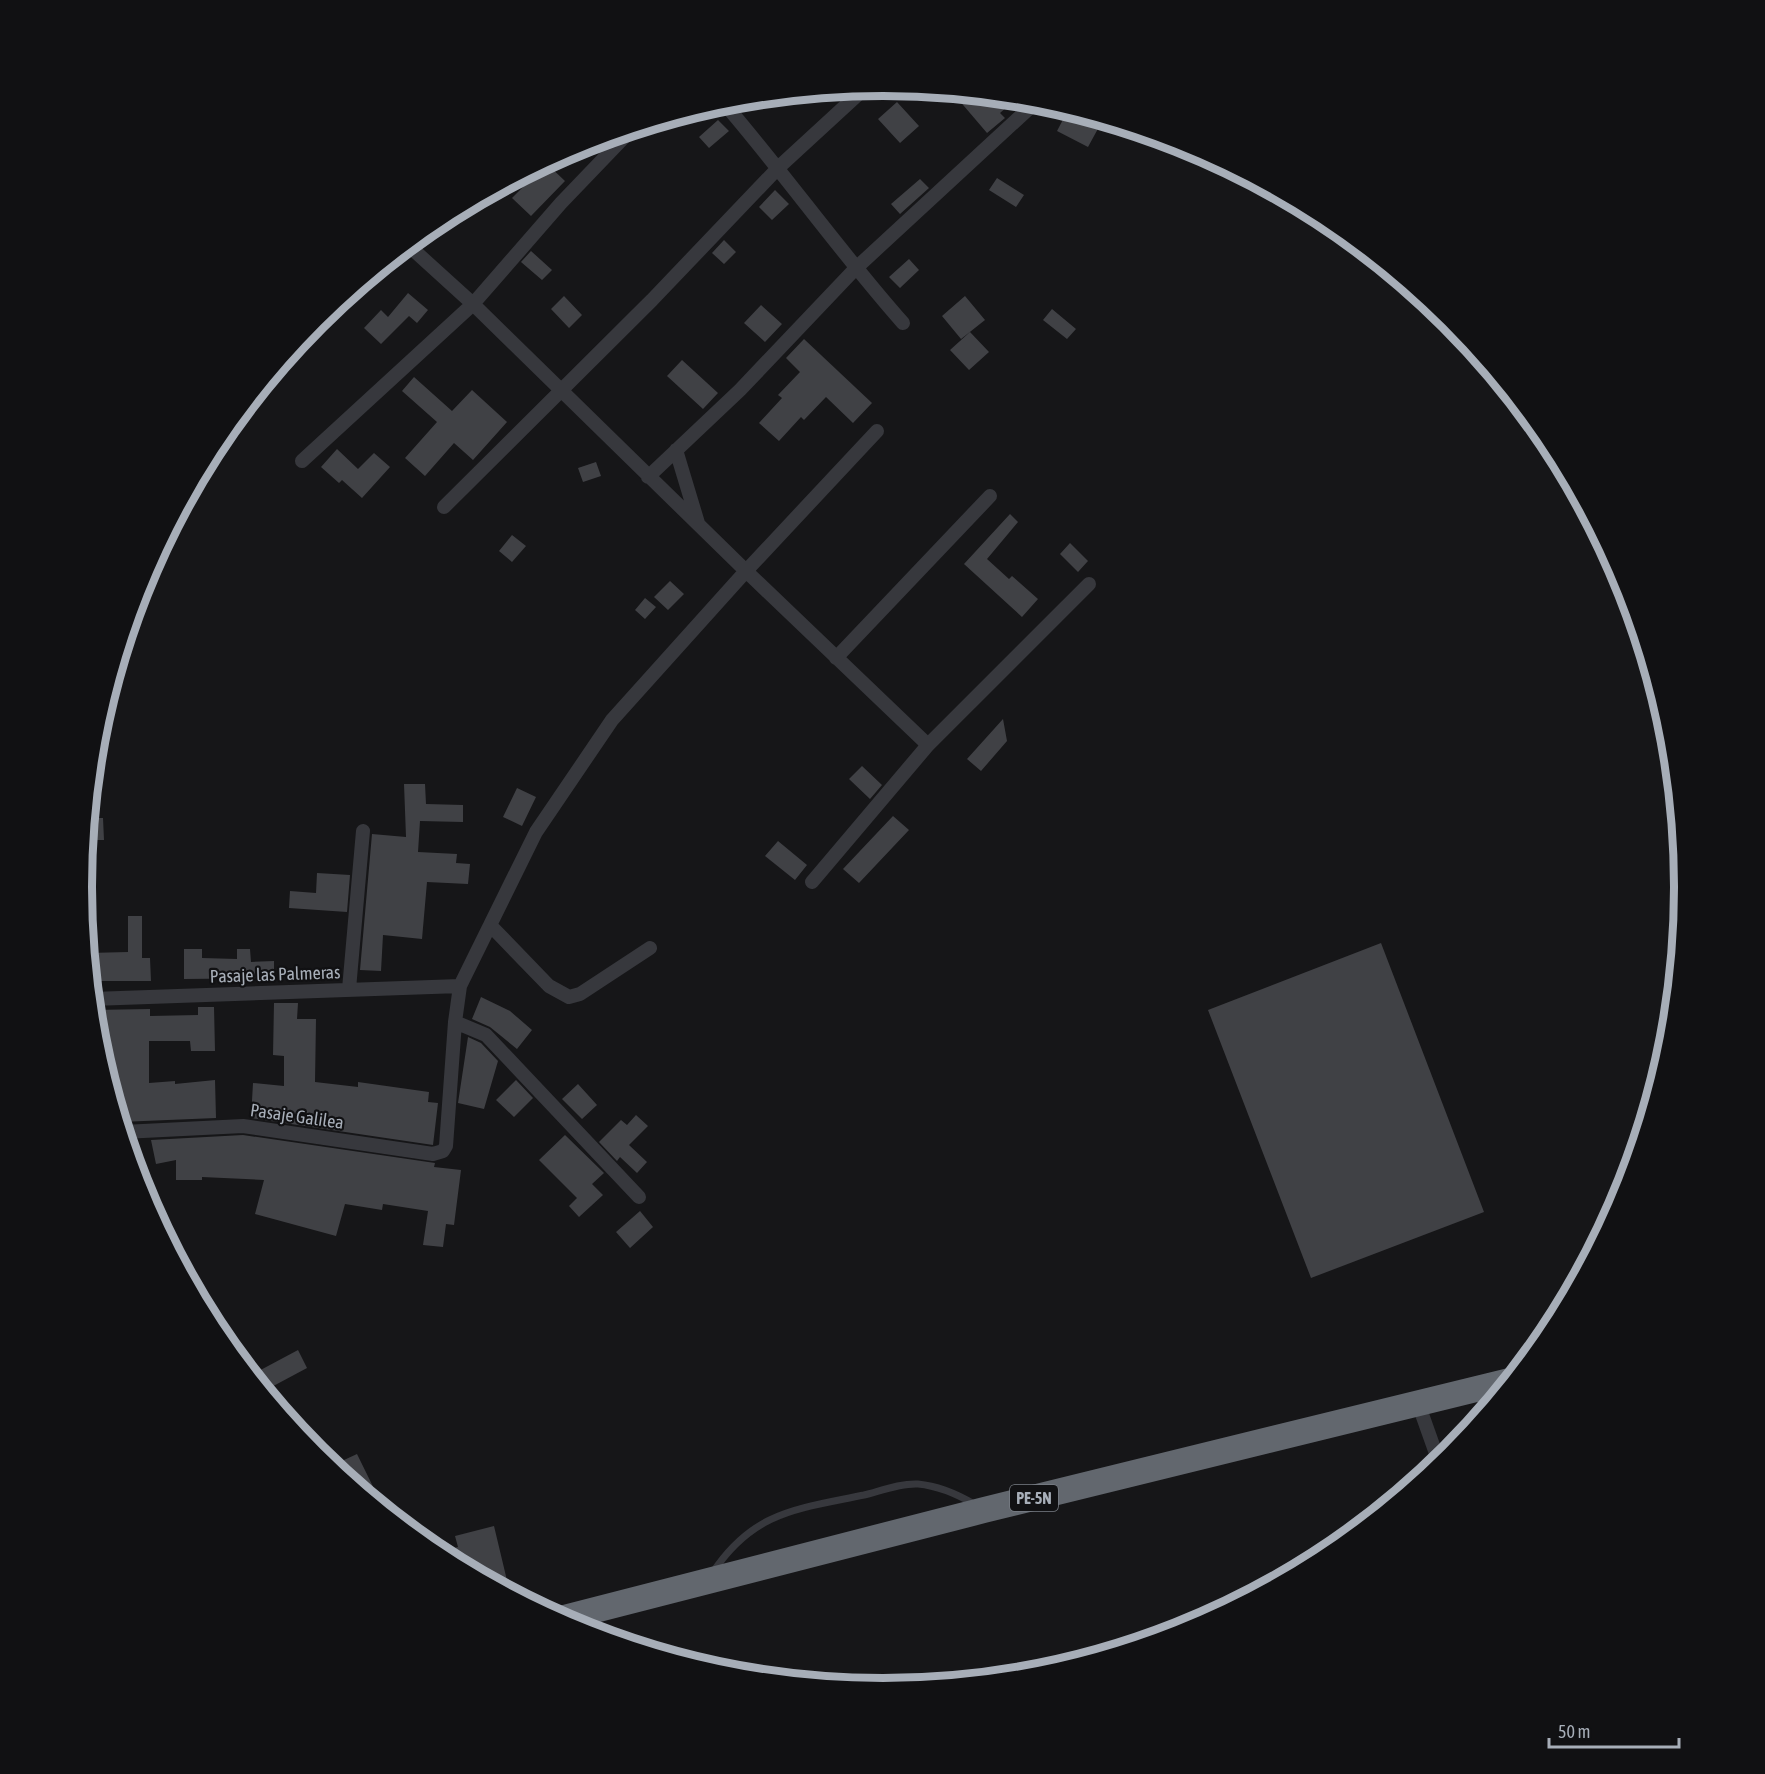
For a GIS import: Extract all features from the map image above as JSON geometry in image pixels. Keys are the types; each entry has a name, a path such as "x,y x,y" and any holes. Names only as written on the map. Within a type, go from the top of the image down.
{"highway":[{"name":"PE-5N","path":"574,1615 984,1510 1497,1385"}],"street":[{"path":"444,507 561,391 779,167 855,97"},
{"path":"648,477 740,390 855,269 1028,110"},
{"path":"730,111 779,167 855,269 903,323"},
{"path":"302,461 473,304 561,204 621,141"},
{"path":"414,250 473,304 648,477 928,745"},
{"path":"639,1197 486,1035 454,1022 460,986 536,832 612,720 746,571 877,431"},
{"path":"676,450 698,525"},
{"path":"836,658 990,496"},
{"path":"812,882 928,745 1089,584"},
{"path":"349,989 363,831"},
{"path":"490,926 549,986 569,998 580,994 650,948"},
{"name":"Pasaje las Palmeras","path":"100,999 460,986"},
{"name":"Pasaje Galilea","path":"130,1132 243,1126 433,1154 443,1151 446,1146 454,1022"},
{"path":"1419,1404 1436,1452"}],"lane":[{"path":"706,1581 723,1557 746,1533 773,1517 796,1509 916,1484 952,1492 984,1510"}],"building":[{"path":"959,100 1008,106 1000,113 1005,118 987,133"},
{"path":"897,102 919,126 900,143 878,119"},
{"path":"1064,117 1099,127 1088,147 1057,131"},
{"path":"718,120 729,131 709,148 699,137"},
{"path":"552,169 565,181 531,216 512,198 529,181"},
{"path":"997,178 1024,195 1016,207 989,190"},
{"path":"920,179 929,188 900,214 891,204"},
{"path":"775,190 789,204 772,220 759,207"},
{"path":"724,240 736,252 724,264 712,253"},
{"path":"531,251 552,270 542,280 521,262"},
{"path":"909,259 919,270 900,288 889,277"},
{"path":"408,293 428,310 417,323 409,316 381,344 364,328 381,310 388,317"},
{"path":"564,296 582,315 569,328 551,309"},
{"path":"965,296 985,320 961,339 942,316"},
{"path":"761,305 782,324 765,342 744,323"},
{"path":"1052,309 1076,329 1067,339 1043,320"},
{"path":"970,332 989,352 969,370 950,350"},
{"path":"804,339 872,403 853,423 826,397 804,420 801,417 779,441 759,423 782,398 778,395 800,372 786,358"},
{"path":"682,360 718,393 703,409 667,376"},
{"path":"414,377 452,411 472,390 507,422 473,460 454,443 425,476 405,458 437,422 402,391"},
{"path":"337,449 358,469 374,453 390,467 362,498 342,480 339,483 321,467"},
{"path":"596,462 601,476 583,482 578,468"},
{"path":"1010,514 1018,522 987,559 1009,579 1012,576 1038,599 1022,617 964,564"},
{"path":"512,535 526,546 512,562 499,551"},
{"path":"1070,543 1088,561 1078,572 1060,554"},
{"path":"670,581 684,594 668,610 654,597"},
{"path":"645,598 656,607 645,619 635,610"},
{"path":"1003,719 1007,741 981,771 967,759"},
{"path":"862,766 882,785 870,799 849,779"},
{"path":"404,784 425,784 426,804 463,805 463,822 420,821 418,852 457,854 456,863 470,864 468,884 427,882 422,939 383,935 381,971 360,970 372,834 406,837"},
{"path":"517,788 536,797 522,826 503,817"},
{"path":"893,816 909,830 859,883 843,869"},
{"path":"95,818 103,818 104,840 93,840"},
{"path":"778,841 807,865 795,880 765,856"},
{"path":"317,873 350,875 347,912 289,908 290,891 316,893"},
{"path":"128,916 142,916 142,958 150,958 151,981 97,981 94,953 128,952"},
{"path":"1381,943 1484,1212 1311,1278 1208,1010"},
{"path":"184,949 202,949 202,958 237,959 237,949 250,949 251,962 274,961 274,978 184,979"},
{"path":"481,997 510,1011 532,1030 517,1049 490,1027 472,1019"},
{"path":"274,1003 298,1003 297,1019 316,1019 315,1082 358,1087 358,1082 429,1092 428,1102 438,1103 433,1145 251,1118 253,1083 284,1086 284,1056 273,1055"},
{"path":"198,1007 214,1007 215,1051 191,1051 190,1041 149,1041 149,1083 175,1081 175,1084 215,1080 216,1118 127,1122 118,1092 102,1010 150,1009 150,1016 198,1015"},
{"path":"468,1037 481,1043 498,1061 484,1109 458,1103"},
{"path":"516,1080 533,1098 514,1117 496,1100"},
{"path":"578,1084 597,1105 582,1119 562,1099"},
{"path":"636,1115 648,1126 629,1145 647,1162 637,1173 620,1157 617,1161 599,1142 621,1120 627,1125"},
{"path":"243,1135 435,1163 434,1167 461,1170 454,1225 446,1224 443,1247 423,1245 428,1211 383,1204 382,1210 345,1204 336,1236 255,1214 264,1180 202,1177 202,1180 176,1180 176,1160 156,1164 151,1140"},
{"path":"565,1135 604,1173 592,1184 603,1195 579,1217 569,1206 577,1198 539,1160"},
{"path":"640,1211 653,1227 630,1248 616,1232"},
{"path":"298,1350 307,1368 270,1388 257,1372"},
{"path":"357,1454 377,1496 361,1482 340,1462"},
{"path":"494,1526 508,1583 450,1549 458,1547 455,1536"}]}
